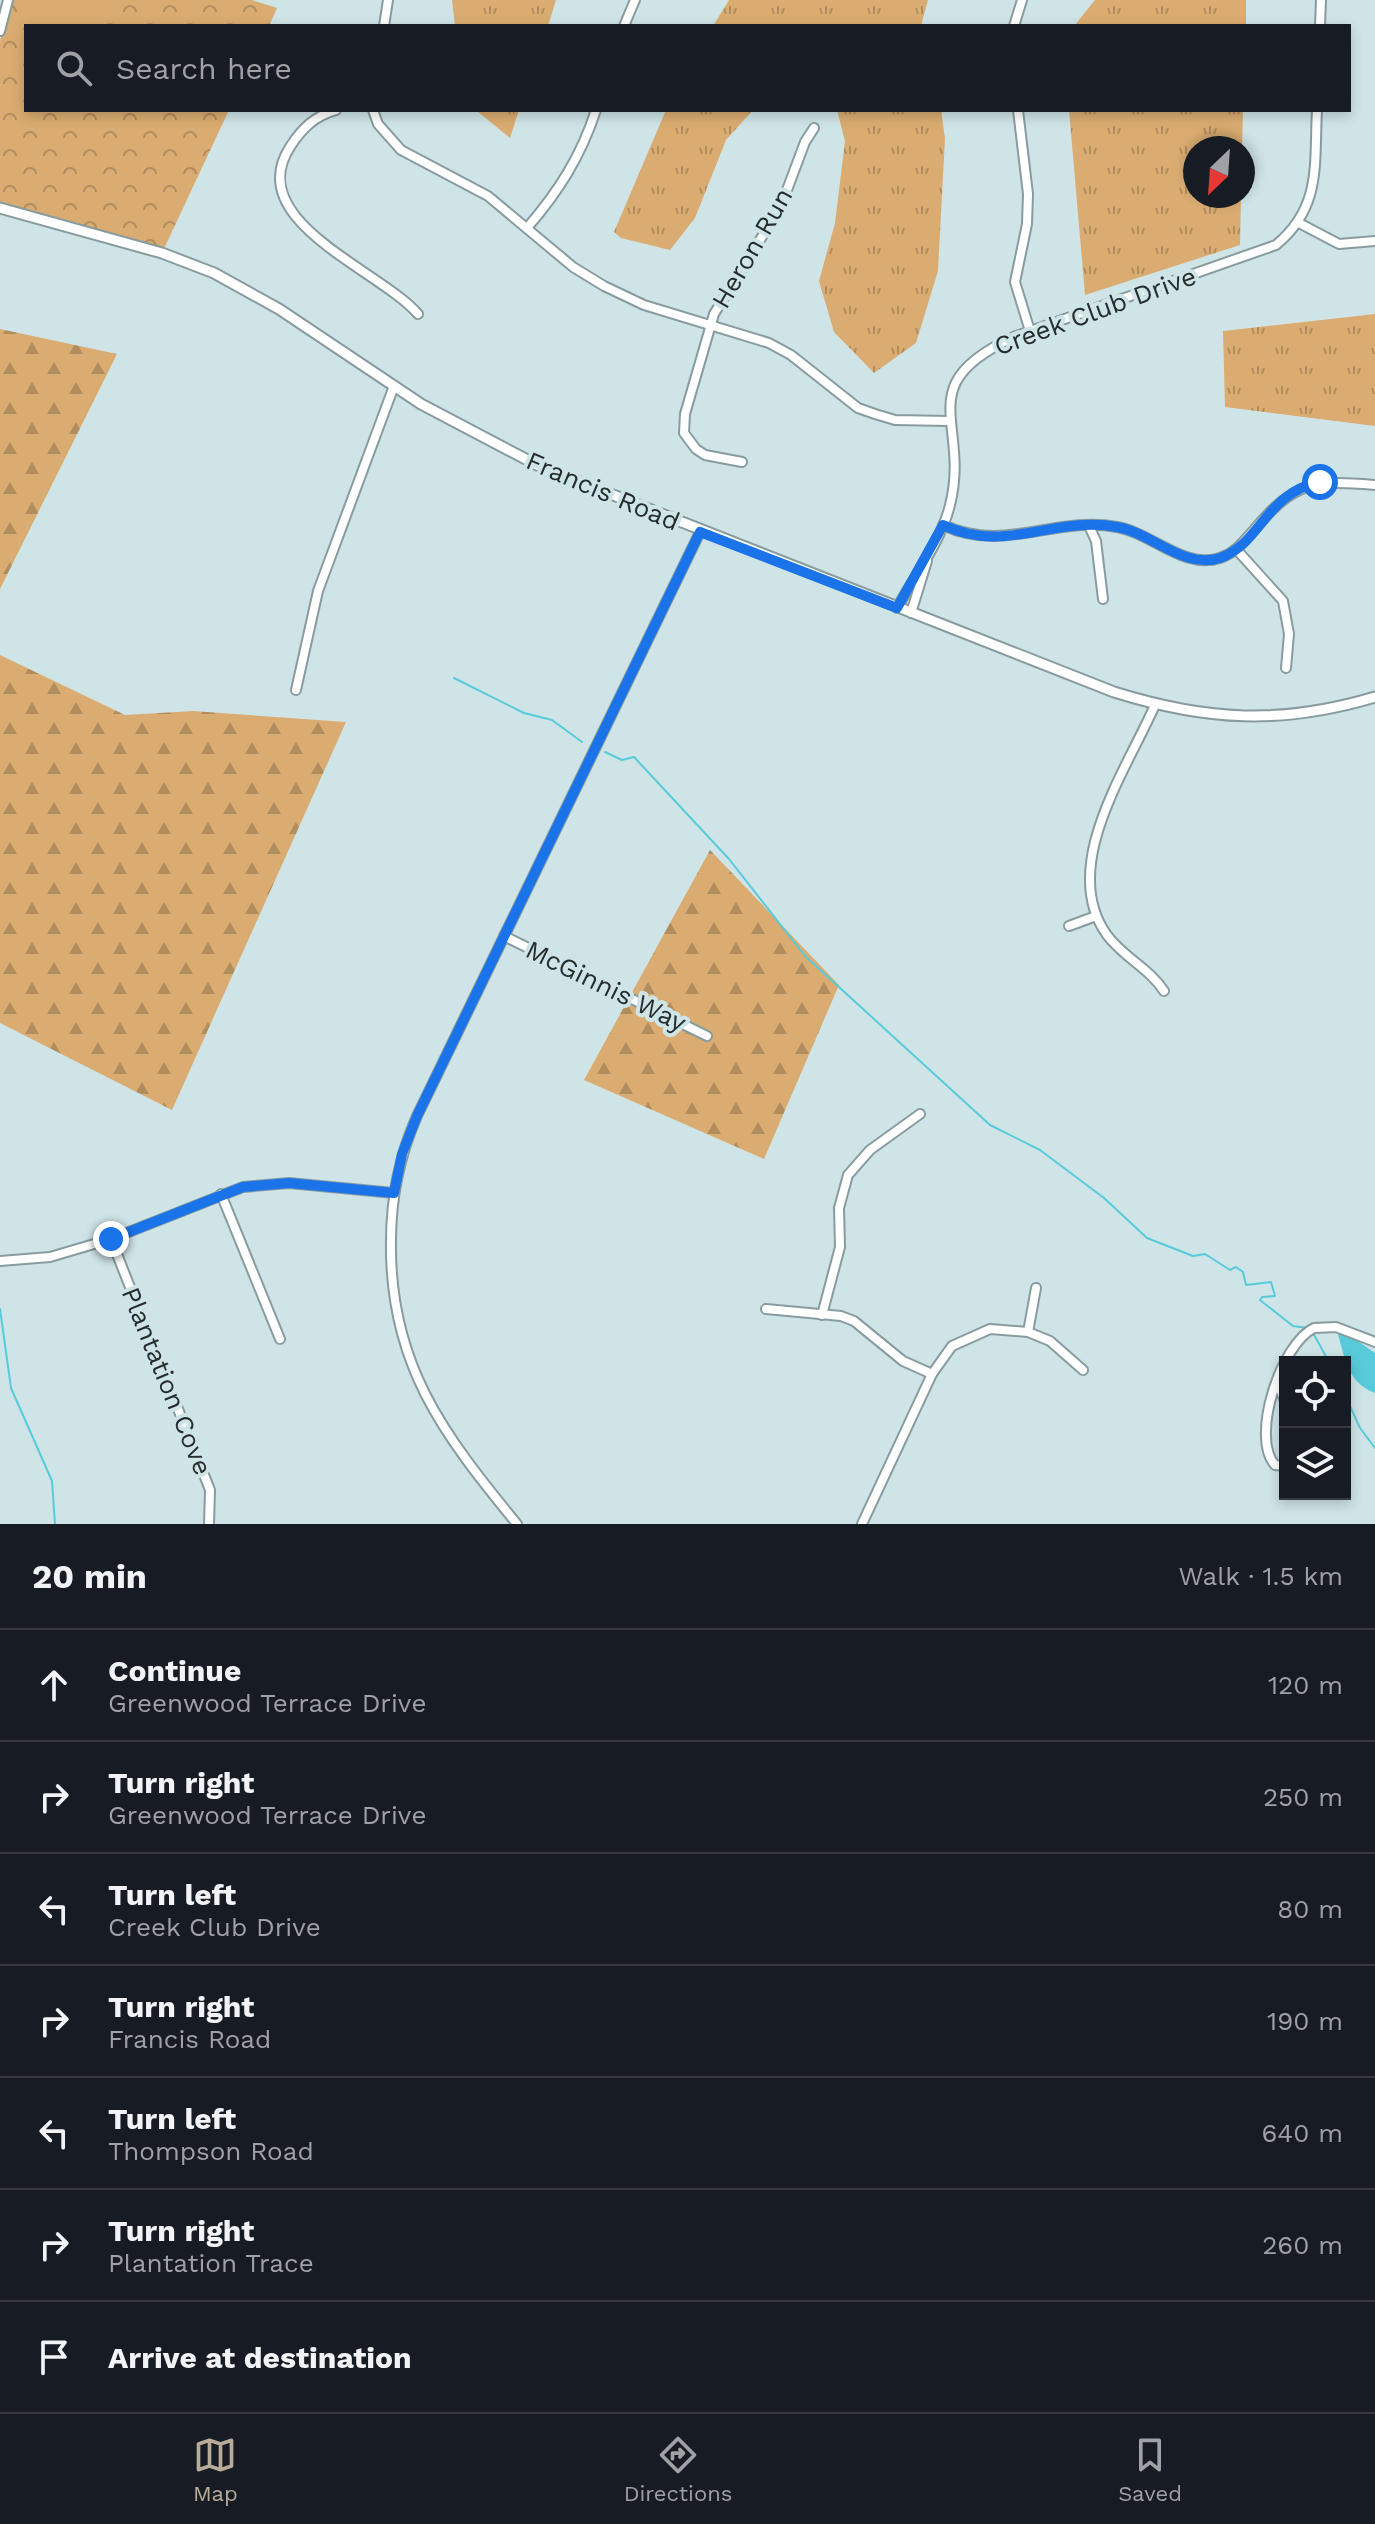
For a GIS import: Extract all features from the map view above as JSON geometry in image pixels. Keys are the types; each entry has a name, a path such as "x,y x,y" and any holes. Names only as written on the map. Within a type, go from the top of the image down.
{"street":[{"path":"0,31 8,0"},
{"path":"384,24 388,0"},
{"path":"625,24 635,0"},
{"path":"1015,24 1022,0"},
{"path":"1320,24 1321,0"},
{"path":"331,112 316,118 298,134 284,156 281,182 285,204 302,226 404,298 418,314"},
{"path":"374,112 378,124 401,150 488,196 573,267 604,286 644,305 780,348 858,408 895,420 949,421"},
{"path":"527,228 566,180 585,143 595,112"},
{"path":"1018,112 1028,194 1027,224 1015,282 1030,331"},
{"path":"1317,112 1311,200 1299,223 1339,244 1375,241"},
{"name":"Heron Run","path":"742,462 705,455 688,441 684,433 685,414 719,303 781,206 805,142 814,128"},
{"name":"Francis Road","path":"0,208 162,253 214,273 279,309 452,422 537,465 700,532 1155,705 1205,715 1275,717 1375,697"},
{"name":"Creek Club Drive","path":"897,608 943,525 954,487 949,421 952,392 962,370 985,350 1030,331 1276,245 1299,223"},
{"path":"296,690 318,591 394,386"},
{"path":"943,525 960,533 999,539 1089,526 1118,527 1199,560 1222,557 1236,549 1276,503 1298,488 1331,481 1375,485"},
{"path":"1089,526 1096,541 1103,599"},
{"path":"517,1524 449,1438 411,1368 392,1288 394,1193 402,1154 417,1116 700,532"},
{"path":"1236,549 1283,601 1289,634 1286,668"},
{"name":"Creek Club Drive","path":"911,613 924,580 928,556"},
{"path":"1155,705 1106,809 1093,847 1089,886 1096,916 1107,935 1164,991"},
{"path":"1069,926 1096,916"},
{"name":"McGinnis Way","path":"504,936 707,1036"},
{"path":"822,1315 840,1247 840,1197 848,1175 870,1150 920,1114"},
{"path":"0,1261 39,1259 111,1239 221,1194 274,1183 394,1193"},
{"path":"221,1194 280,1339"},
{"name":"Plantation Cove","path":"111,1239 210,1490 209,1524"},
{"path":"1028,1332 1036,1288"},
{"path":"766,1309 854,1321 903,1361 932,1374"},
{"path":"862,1524 932,1374 944,1355 969,1336 1001,1327 1028,1332 1050,1341 1083,1370"},
{"path":"1279,1465 1266,1456 1269,1412 1277,1381 1292,1348 1307,1331 1336,1327 1375,1342"},
{"path":"1277,1381 1279,1386"}],"green space":[{"path":"11,0 252,0 277,8 270,24 24,24 24,112 228,112 162,253 0,208 0,41"},
{"path":"31,0 114,0 100,21 93,24 26,24"},
{"path":"452,0 556,0 549,24 455,24"},
{"path":"729,0 928,0 922,24 714,24"},
{"path":"1095,0 1246,0 1246,24 1076,24"},
{"path":"478,112 518,112 510,138"},
{"path":"665,112 751,112 726,140 695,218 670,250 621,238 614,232"},
{"path":"838,112 941,112 945,138 938,271 916,343 874,373 834,332 819,281 835,223 845,141"},
{"path":"1069,112 1243,112 1242,136 1183,136 1183,208 1241,208 1240,245 1085,295"},
{"path":"1375,314 1375,426 1225,407 1223,331"},
{"path":"0,329 117,354 0,589"},
{"path":"0,655 125,715 193,711 346,722 172,1110 0,1023"},
{"path":"710,850 839,985 764,1159 584,1080"}],"water":[{"path":"1346,1333 1375,1353 1375,1393 1353,1377 1351,1356 1344,1356 1338,1334"}],"waterway":[{"path":"454,678 524,713 552,720 582,742"},
{"path":"605,752 622,760 634,757 729,859 805,956 990,1125 1040,1150 1104,1198 1147,1238 1193,1256 1205,1254 1230,1270 1236,1267 1243,1272 1246,1285 1271,1282 1275,1296 1260,1300 1293,1326 1308,1328"},
{"path":"0,1309 11,1388 52,1481 55,1524"},
{"path":"1312,1331 1326,1356"},
{"path":"1351,1408 1360,1428 1375,1448"}],"route":[{"path":"111,1239 243,1187 289,1183 394,1193 402,1154 417,1116 700,532 897,608 943,525 960,533 999,539 1055,528 1118,527 1188,558 1211,560 1232,552 1288,493 1320,482"}]}
